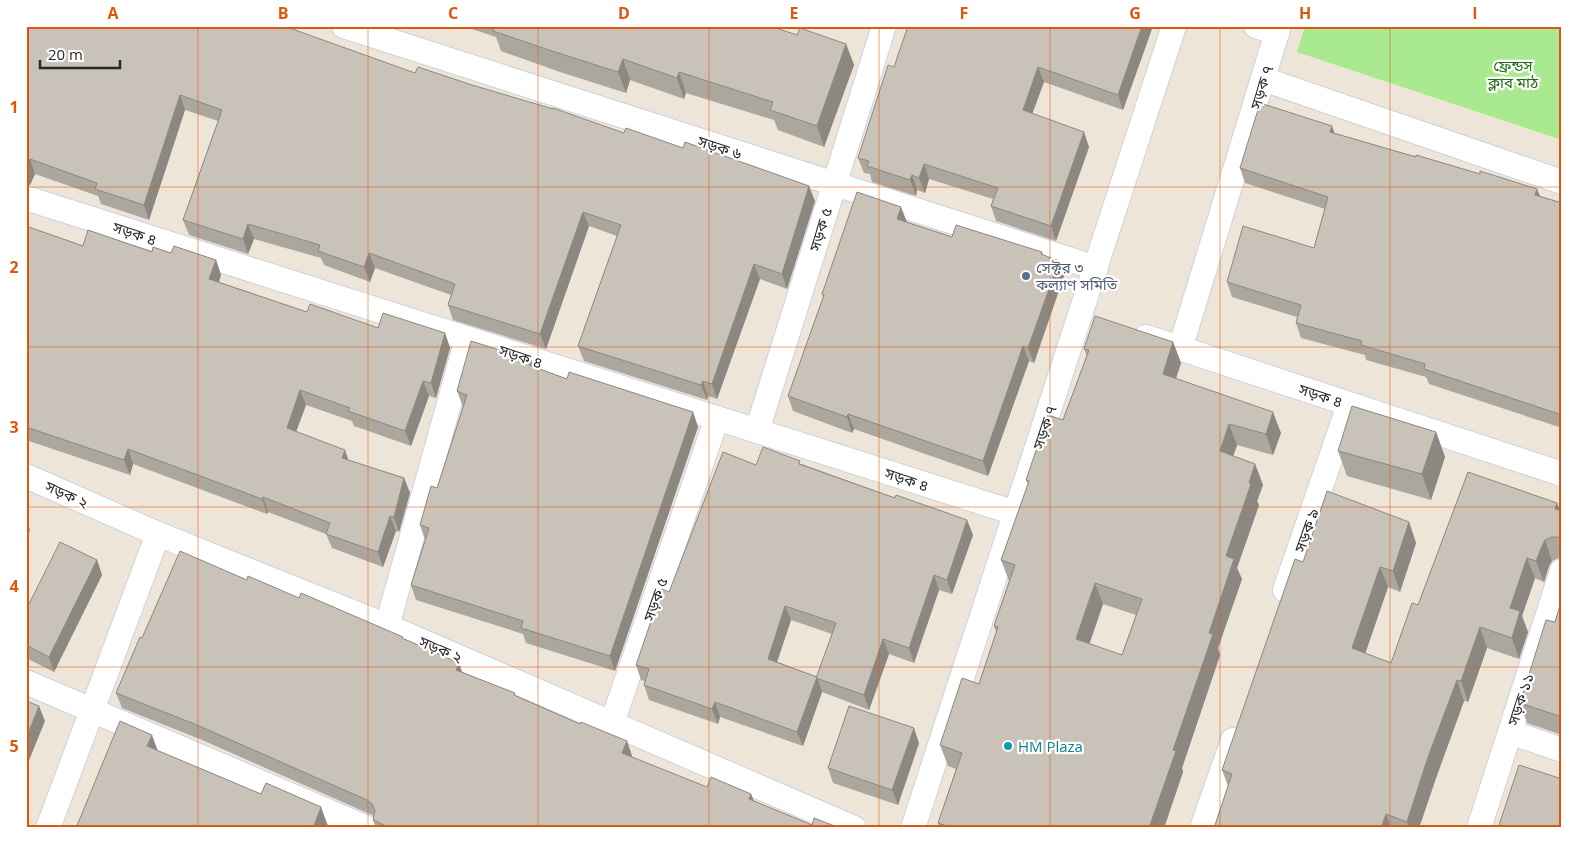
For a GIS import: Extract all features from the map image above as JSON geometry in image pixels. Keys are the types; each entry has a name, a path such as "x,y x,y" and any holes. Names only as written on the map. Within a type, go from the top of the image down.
{"street":[{"name":"সড়ক ৬","path":"344,26 1096,268"},
{"name":"সড়ক ৫","path":"757,431 884,26"},
{"name":"সড়ক ৭","path":"913,828 1016,513 1089,318 1096,268 1174,26"},
{"name":"সড়ক ৭","path":"1180,349 1263,80 1271,28"},
{"path":"1263,80 1562,182"},
{"name":"সড়ক ৪","path":"26,198 1016,513"},
{"name":"সড়ক ৪","path":"1126,331 1562,474"},
{"path":"387,626 467,339"},
{"name":"সড়ক ৯","path":"1276,614 1347,410 1355,406"},
{"name":"সড়ক ৫","path":"612,723 717,418"},
{"name":"সড়ক ২","path":"26,476 158,534 387,626 854,828"},
{"path":"48,828 158,534"},
{"name":"সড়ক ১১","path":"1478,828 1562,571"},
{"path":"26,682 367,828"},
{"path":"1202,828 1241,716"},
{"path":"1510,732 1562,750"}],"green space":[{"name":"ফ্রেন্ডস ক্লাব মাঠ","path":"1305,26 1562,26 1562,140 1297,52"}],"building":[{"path":"26,26 284,26 415,73 418,67 472,85 553,108 624,133 626,128 683,148 685,142 809,186 782,274 754,264 712,384 703,381 701,385 578,346 621,225 583,212 540,334 448,305 455,284 369,253 364,267 318,251 320,245 248,224 243,239 183,220 222,110 180,95 144,205 95,189 97,183 30,159 26,166"},
{"path":"495,26 770,26 797,35 800,28 846,44 817,126 770,110 773,102 679,72 677,78 623,59 618,72 493,31"},
{"path":"908,26 1142,26 1118,95 1038,67 1023,110 1084,132 1051,226 991,206 998,188 924,164 919,178 912,175 910,180 867,166 869,161 858,158 888,65 894,67"},
{"path":"1260,103 1332,126 1330,132 1480,174 1480,171 1537,189 1535,195 1562,203 1562,415 1424,369 1425,364 1361,345 1362,341 1296,323 1301,305 1227,282 1243,226 1314,248 1328,197 1240,168"},
{"path":"857,192 901,207 897,219 952,237 956,225 1042,252 1041,254 1059,261 1028,348 1023,346 983,461 848,414 847,417 788,396 824,295 822,294"},
{"path":"26,226 83,246 88,230 152,252 153,247 171,253 174,246 216,260 209,279 307,312 310,304 378,328 383,313 445,333 431,383 423,381 405,431 348,411 350,408 300,390 287,428 345,450 342,458 404,478 394,517 390,516 378,552 326,534 330,523 128,449 124,460 26,427"},
{"path":"1095,316 1173,342 1163,374 1273,412 1266,434 1229,424 1220,451 1255,464 1249,483 1251,484 1226,556 1234,559 1209,633 1213,634 1173,750 1176,751 1149,828 953,828 938,823 962,753 940,745 962,678 979,684 998,627 994,626 1015,565 1001,560 1029,481 1026,480 1048,415 1063,420 1089,350 1084,349","holes":["1095,583 1142,599 1122,655 1076,639"]},
{"path":"471,341 531,360 529,365 567,379 569,372 693,412 610,656 521,628 523,621 411,585 429,528 420,525 431,486 437,488 467,395 457,391"},
{"path":"1352,406 1436,432 1422,474 1338,451"},
{"path":"763,447 800,461 799,464 895,498 896,495 967,520 947,580 934,575 909,648 883,639 864,695 817,678 797,732 715,702 712,709 644,685 649,669 636,665 662,589 669,592 723,452 756,465","holes":["785,606 836,623 816,677 768,659"]},
{"path":"1468,472 1557,503 1555,509 1562,511 1562,539 1551,537 1545,540 1536,561 1527,558 1510,608 1520,611 1512,638 1480,627 1461,681 1457,680 1428,757 1407,822 1386,814 1381,828 1214,828 1232,774 1222,770 1295,559 1303,562 1327,491 1409,522 1393,571 1380,567 1352,648 1391,663 1412,603 1418,605"},
{"path":"60,542 97,560 49,657 26,645 26,610"},
{"path":"180,551 247,580 248,576 299,598 301,593 403,637 459,663 456,670 515,693 514,695 580,724 581,722 627,741 622,753 707,787 711,777 751,794 749,799 812,825 814,818 840,828 391,828 373,820 375,811 372,804 367,800 197,725 116,693"},
{"path":"1562,599 1562,719 1559,716 1520,703 1546,620 1555,622"},
{"path":"26,701 39,706 26,739"},
{"path":"849,706 914,728 892,790 828,768"},
{"path":"120,721 152,735 147,746 261,794 266,783 321,807 313,828 76,828"},
{"path":"1519,765 1562,779 1562,828 1498,828"}],"place":[{"name":"সেক্টর ৩ কল্যাণ সমিতি","path":"1026,276"},
{"name":"HM Plaza","path":"1008,746"}]}
